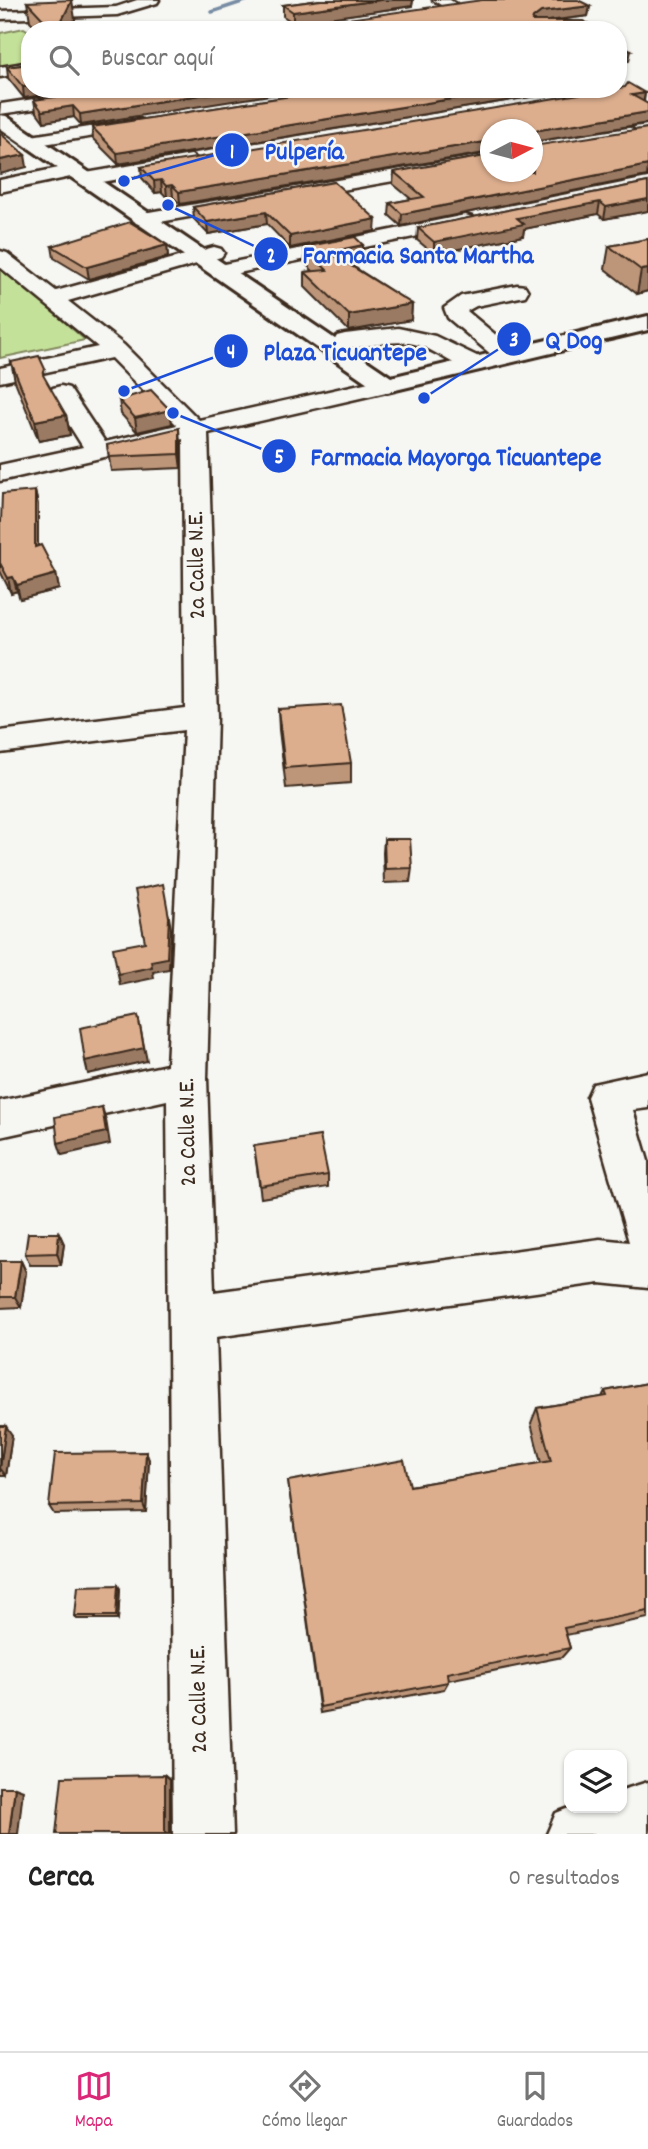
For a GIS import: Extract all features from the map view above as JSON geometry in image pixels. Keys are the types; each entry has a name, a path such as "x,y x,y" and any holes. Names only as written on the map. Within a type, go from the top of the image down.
{"main road":[{"path":"0,108 35,138 87,175 396,384 648,323"},
{"path":"0,120 35,138"},
{"path":"217,262 345,341 396,384"}],"street":[{"path":"0,15 41,6 117,11 152,0"},
{"path":"425,11 447,4 478,4"},
{"path":"447,4 476,21"},
{"path":"0,72 21,68"},
{"path":"0,108 71,98"},
{"path":"562,100 568,98"},
{"path":"595,98 648,131 622,136"},
{"path":"0,140 35,138 154,121"},
{"path":"0,186 209,158"},
{"path":"152,218 480,161"},
{"path":"51,299 217,262 488,217"},
{"path":"0,257 116,350 195,430"},
{"path":"506,356 456,313 455,308 469,301 517,291"},
{"path":"345,341 379,334 407,335 435,341 475,364"},
{"path":"0,375 116,350"},
{"path":"0,473 396,384"},
{"path":"61,393 99,452"},
{"name":"2a Calle N.E.","path":"195,430 201,717 187,1078 203,1834"},
{"path":"0,742 201,717"},
{"path":"0,1119 187,1078"},
{"path":"648,1090 608,1097 648,1235"},
{"path":"192,1318 600,1261 648,1266"},
{"path":"577,1834 648,1811"}],"green space":[{"path":"21,29 21,62 0,67 0,33"},
{"path":"0,265 85,340 0,358"}],"building":[{"path":"72,0 62,21 45,21 27,2"},
{"path":"321,0 380,0 293,12 283,5"},
{"path":"482,0 578,0 590,6 541,12 532,21 334,21"},
{"path":"21,65 21,84 7,67"},
{"path":"628,83 645,93 632,95 648,104 648,112 543,129 543,119 480,119 480,143 179,192 172,185 166,186 161,180 154,181 141,167 555,98 627,98"},
{"path":"181,98 80,114 73,106 42,111 34,100"},
{"path":"278,98 457,98 117,153 92,127"},
{"path":"648,128 648,165 402,214 390,203 424,197 394,172 480,157 480,182 543,182 543,144"},
{"path":"0,133 25,155 0,160"},
{"path":"334,182 376,219 290,236 266,212 207,222 193,207"},
{"path":"648,182 648,199 606,207 600,202 517,218 524,224 434,242 418,228"},
{"path":"130,222 167,245 87,267 52,246"},
{"path":"355,237 363,245 329,252 412,304 349,315 305,272 327,270 304,247"},
{"path":"648,239 648,269 641,270 609,246"},
{"path":"39,356 45,369 43,375 66,415 35,421 11,362"},
{"path":"151,390 170,410 135,418 119,400"},
{"path":"179,428 179,454 109,457 107,445"},
{"path":"35,491 35,547 41,545 56,574 17,585 13,577 8,578 0,563 2,494"},
{"path":"341,705 351,763 285,768 278,709"},
{"path":"384,839 410,839 412,868 385,869"},
{"path":"163,884 169,917 167,958 151,961 152,967 118,974 113,948 145,942 135,890"},
{"path":"138,1016 144,1048 85,1061 80,1028"},
{"path":"102,1107 106,1132 58,1143 55,1117"},
{"path":"320,1136 328,1175 260,1186 254,1146"},
{"path":"28,1233 59,1233 57,1253 25,1254"},
{"path":"0,1261 21,1261 15,1297 0,1297"},
{"path":"648,1383 648,1611 564,1628 570,1648 447,1673 448,1682 320,1707 288,1481 404,1460 410,1486 551,1461 537,1408 607,1396 605,1391"},
{"path":"0,1426 6,1426 0,1468"},
{"path":"146,1452 143,1504 49,1506 55,1453"},
{"path":"118,1585 116,1616 75,1616 78,1586"},
{"path":"165,1775 165,1832 168,1834 56,1834 62,1777"},
{"path":"0,1787 15,1787 9,1834 0,1834"}],"waterway":[{"path":"212,12 248,0"}],"place":[{"name":"Pulpería","path":"124,181"},
{"name":"Farmacia Santa Martha","path":"168,205"},
{"name":"Plaza Ticuantepe","path":"124,391"},
{"name":"Q Dog","path":"424,398"},
{"name":"Farmacia Mayorga Ticuantepe","path":"173,413"}]}
